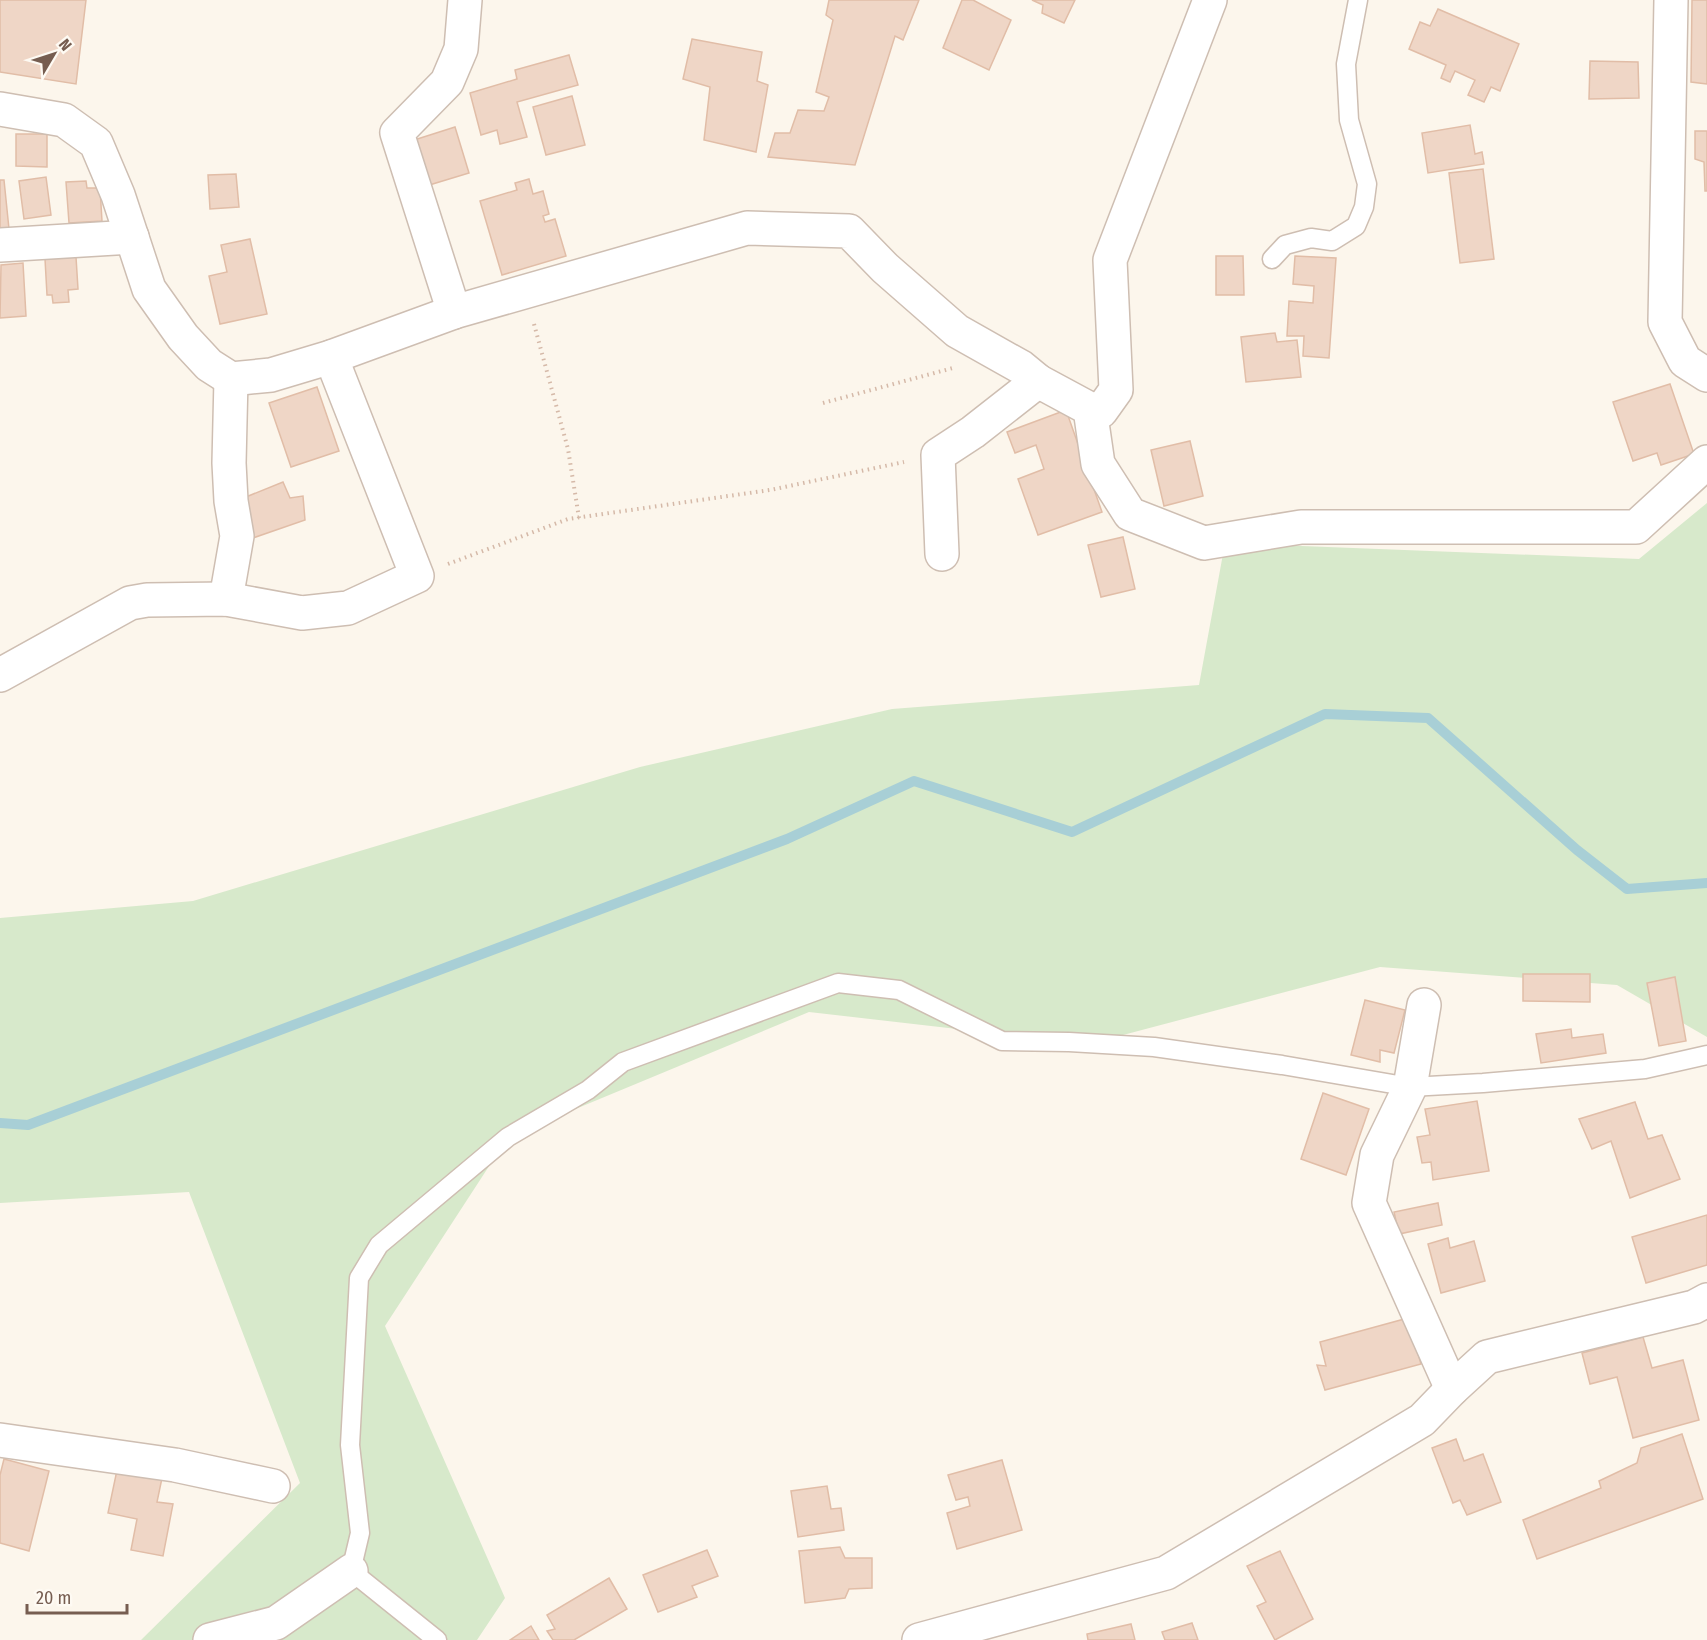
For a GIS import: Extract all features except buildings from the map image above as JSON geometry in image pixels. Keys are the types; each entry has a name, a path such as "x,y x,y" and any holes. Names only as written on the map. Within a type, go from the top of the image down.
{"street":[{"path":"454,312 397,133 447,82 461,49 465,0"},
{"path":"0,109 64,120 96,143 118,195 149,289 183,337 209,365 231,379 271,375 331,357 454,312 747,228 849,231 885,268 957,331 1021,367 1038,381 1090,409 1101,411 1116,390 1110,260 1210,0"},
{"path":"1671,0 1665,322 1685,361 1707,375"},
{"path":"0,245 132,237"},
{"path":"0,675 130,603 147,600 226,599 302,613 348,608 417,576 331,357"},
{"path":"226,599 237,536 231,501 229,463 231,379"},
{"path":"942,554 938,455 973,432 1038,381"},
{"path":"1090,409 1098,464 1130,514 1204,543 1301,526 1636,527 1707,462"},
{"path":"1424,1005 1410,1087 1377,1155 1370,1203 1452,1389"},
{"path":"919,1640 1166,1573 1422,1420 1487,1357 1694,1307 1707,1300"},
{"path":"0,1440 175,1465 273,1486"},
{"path":"210,1640 276,1623 351,1571"}],"lane":[{"path":"1272,259 1285,245 1311,238 1332,241 1356,226 1364,207 1367,184 1349,120 1346,64 1358,0"},
{"path":"437,1640 351,1571 360,1533 350,1445 359,1278 379,1245 508,1137 588,1090 623,1062 838,983 899,990 1002,1041 1154,1047 1282,1065 1410,1087 1645,1069 1707,1055"}],"path":[{"path":"526,291 568,449 579,518"},
{"path":"823,403 1000,355"},
{"path":"417,576 568,519 770,490 938,455"}],"green space":[{"path":"1707,503 1707,1037 1617,985 1380,967 1089,1044 809,1012 508,1137 385,1326 505,1598 477,1640 141,1640 300,1483 189,1192 0,1203 0,918 193,901 640,767 892,709 1199,685 1225,543 1639,559"}],"waterway":[{"path":"0,1123 28,1125 787,839 914,781 1072,832 1325,714 1428,718 1577,850 1627,889 1707,883"}]}
